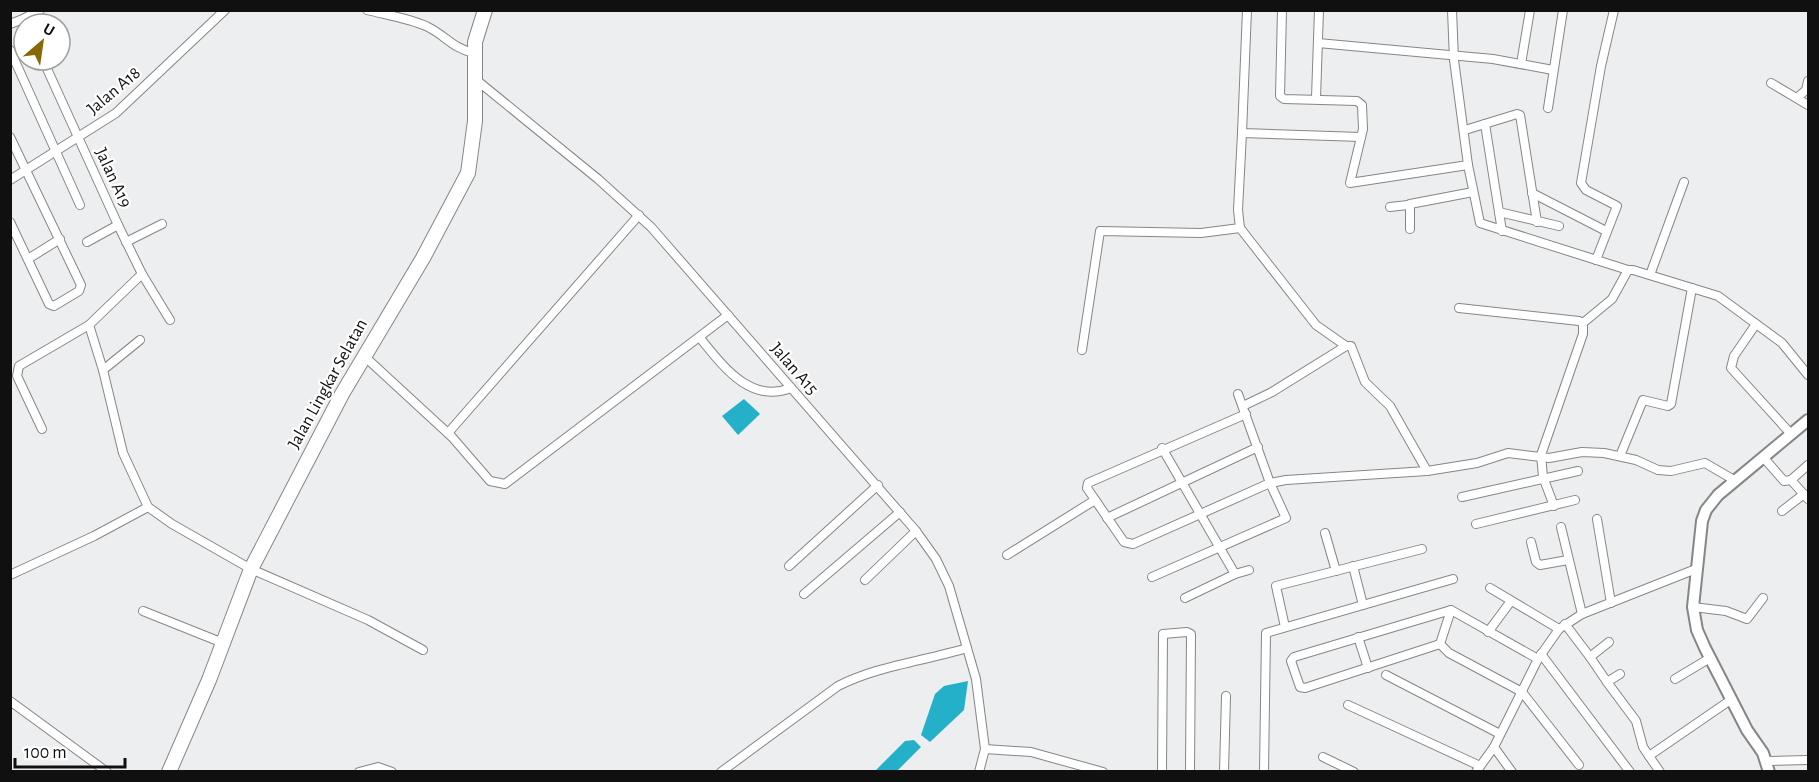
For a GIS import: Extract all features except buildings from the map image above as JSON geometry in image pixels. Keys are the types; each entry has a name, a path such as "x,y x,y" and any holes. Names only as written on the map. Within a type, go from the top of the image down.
{"highway":[{"name":"Jalan Lingkar Selatan","path":"169,771 196,712 251,569 363,356 423,258 468,172 475,121 474,53 476,34 485,10"}],"street":[{"name":"Jalan A18","path":"10,180 116,113 225,10"},
{"path":"367,10 417,22 457,48 474,53"},
{"path":"1247,10 1238,210 1240,228 1316,325 1346,346"},
{"path":"1282,10 1280,96 1284,99 1316,98 1360,102 1364,129 1349,181 1352,184 1468,165"},
{"path":"1316,98 1319,10"},
{"path":"1452,10 1454,56 1468,165 1480,223 1718,296 1782,343 1809,375"},
{"path":"1548,108 1563,10"},
{"path":"1596,260 1617,206 1586,190 1581,183 1600,66 1614,10"},
{"path":"1521,64 1529,11"},
{"path":"1318,43 1454,56 1553,70"},
{"path":"10,50 80,205"},
{"name":"Jalan A19","path":"48,72 126,242 170,320"},
{"name":"Jalan A15","path":"473,77 639,215 916,531 936,559 949,586 976,679 985,749"},
{"path":"1798,97 1807,91 1809,81"},
{"path":"1771,83 1809,105"},
{"path":"1465,130 1520,115 1537,222"},
{"path":"1485,124 1502,231"},
{"path":"1242,133 1361,137"},
{"path":"10,137 60,238 81,285 79,291 54,306 49,304 10,222"},
{"path":"1650,275 1684,182"},
{"path":"1390,207 1473,192"},
{"path":"1532,193 1606,231"},
{"path":"1408,205 1410,229"},
{"path":"1499,212 1560,226"},
{"path":"448,433 639,215"},
{"path":"126,242 162,224"},
{"path":"87,242 118,225"},
{"path":"1082,350 1100,231 1201,232 1240,228"},
{"path":"28,259 60,238"},
{"path":"1583,323 1612,299 1628,270"},
{"path":"42,429 17,376 19,366 89,325 142,274"},
{"path":"1620,456 1643,400 1668,406 1671,404 1692,288"},
{"path":"1460,308 1583,323"},
{"path":"363,356 448,433 490,481 505,484 660,369 728,315"},
{"path":"1554,506 1543,477 1541,455 1583,334 1583,323"},
{"path":"1756,324 1734,356 1731,368 1791,434"},
{"path":"89,325 103,370 123,453 148,507 172,524 251,569 368,620 423,650"},
{"path":"700,338 726,370 749,386 765,392 791,388"},
{"path":"103,370 140,340"},
{"path":"1427,471 1390,406 1365,382 1352,346 1346,346 1244,410 1088,483 1087,488 1124,542 1129,545 1270,483 1427,471 1477,463 1508,453 1541,455 1550,458 1582,452 1620,456 1648,467 1671,471 1705,464 1734,480"},
{"path":"1152,577 1285,519 1238,394"},
{"path":"1809,420 1734,480 1706,510 1700,532 1692,606 1697,630 1710,658 1770,768 1809,760"},
{"path":"1107,518 1258,447"},
{"path":"1162,448 1235,574"},
{"path":"1763,457 1781,479 1791,480 1806,497 1782,511"},
{"path":"1791,480 1809,465"},
{"path":"1462,497 1543,477 1578,471"},
{"path":"789,566 878,485"},
{"path":"1007,555 1095,500"},
{"path":"1476,524 1575,501"},
{"path":"10,575 94,536 148,507"},
{"path":"804,594 900,512"},
{"path":"1597,519 1611,603"},
{"path":"1561,526 1582,614"},
{"path":"865,580 916,531"},
{"path":"1325,533 1336,571"},
{"path":"1531,542 1536,562 1540,565 1568,560"},
{"path":"1285,627 1276,586 1422,549"},
{"path":"1353,566 1363,605"},
{"path":"1348,705 1478,769 1494,747 1539,656 1562,626 1582,614 1696,569"},
{"path":"1185,598 1248,570"},
{"path":"1264,771 1266,633 1453,579"},
{"path":"1490,588 1562,626 1590,657 1636,721 1643,747 1660,771"},
{"path":"1692,606 1718,609 1747,619 1763,598"},
{"path":"1488,632 1511,600"},
{"path":"1440,644 1451,610"},
{"path":"1440,644 1303,688 1291,661 1294,657 1451,610 1488,632 1539,656 1630,771"},
{"path":"143,611 223,643"},
{"path":"1162,771 1163,634 1187,632 1191,634 1190,771"},
{"path":"1358,637 1368,668"},
{"path":"1590,657 1609,642"},
{"path":"1440,644 1449,653 1522,692 1579,765"},
{"path":"721,771 838,686 866,672 914,663 967,648"},
{"path":"1675,679 1710,658"},
{"path":"1607,682 1620,674"},
{"path":"1386,675 1500,734"},
{"path":"1224,771 1226,696"},
{"path":"1649,756 1732,699"},
{"path":"10,702 107,771"},
{"path":"1494,747 1512,771"},
{"path":"979,771 985,749 1043,754 1103,771"},
{"path":"1323,757 1354,771"},
{"path":"359,771 378,767 392,771"}],"water":[{"path":"744,399 760,414 738,435 722,416"},
{"path":"968,681 964,710 930,742 921,735 935,694 944,686"},
{"path":"914,740 921,747 897,771 875,771 905,741"}]}
